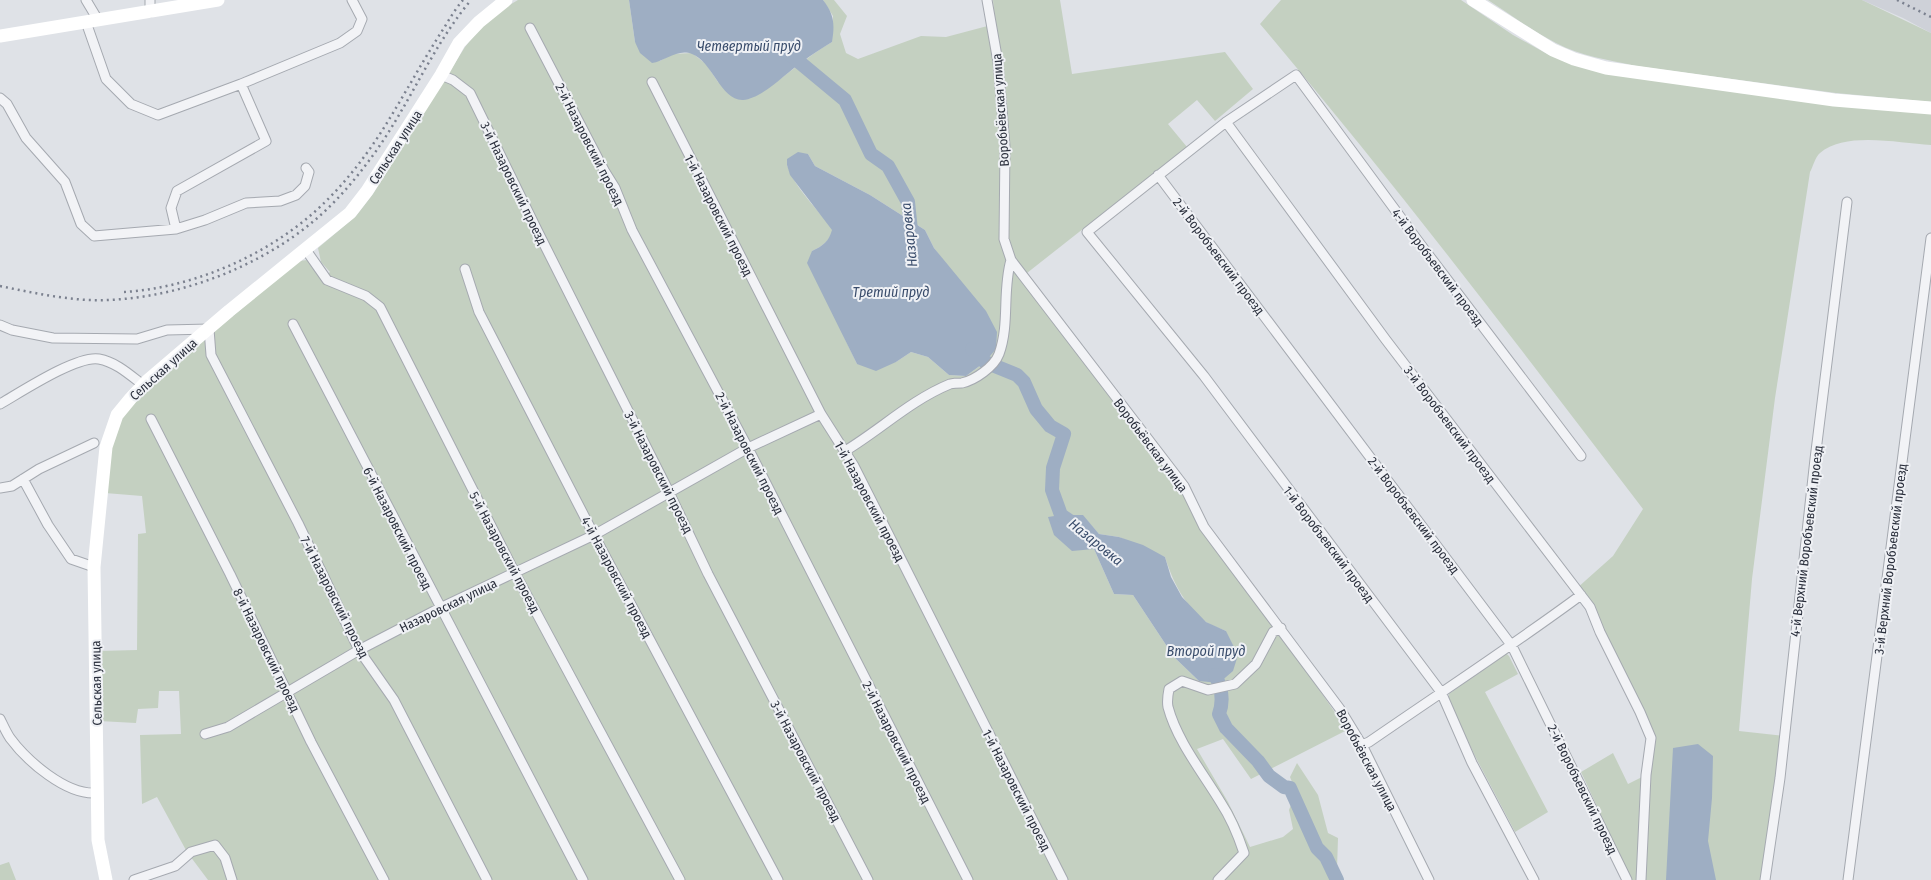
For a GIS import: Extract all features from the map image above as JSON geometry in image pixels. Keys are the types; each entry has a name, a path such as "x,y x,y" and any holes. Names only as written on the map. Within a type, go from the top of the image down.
{"street":[{"path":"86,0 106,79 131,104 158,115 240,84 340,43 357,31 362,20 352,0"},
{"path":"0,36 92,21 150,6 218,0"},
{"name":"Сельская улица","path":"106,880 98,840 96,793 94,567 106,447 117,415 143,385 262,283 306,250 350,213 366,191 441,75 459,42 479,22 506,0"},
{"name":"Воробьёвская улица","path":"987,0 998,62 1005,146 1004,239 1011,260 1184,486 1204,527 1281,628 1340,709 1362,745 1429,880"},
{"path":"1473,0 1553,50 1574,59 1606,68 1834,100 1931,108"},
{"name":"2-й Назаровский проезд","path":"530,28 605,172 615,188 632,230 748,448 968,880"},
{"name":"3-й Назаровский проезд","path":"441,75 453,80 470,93 669,492 708,574 868,880"},
{"name":"4-й Воробъевский проезд","path":"1226,122 1296,76 1418,241 1581,456"},
{"name":"1-й Назаровский проезд","path":"652,82 821,414 854,466 1063,880"},
{"path":"176,229 171,208 177,191 266,141 240,84"},
{"path":"0,98 7,104 26,138 65,182 81,224 94,236 176,229 205,220 246,203 280,201 296,195 306,186 309,172 306,168"},
{"path":"1158,175 1226,122"},
{"name":"3-й Воробъевский проезд","path":"1226,122 1391,346 1590,607 1600,632 1640,712 1651,738 1646,775 1641,880"},
{"name":"1-й Воробъевский проезд","path":"1158,175 1087,232 1204,376 1441,692 1472,763 1534,880"},
{"name":"2-й Воробъевский проезд","path":"1158,175 1512,646 1627,880"},
{"name":"4-й Верхний Воробъевский проезд","path":"1764,880 1780,778 1815,459 1847,202"},
{"name":"3-й Верхний Воробъевский проезд","path":"1848,880 1931,238"},
{"name":"5-й Назаровский проезд","path":"306,250 328,280 366,296 380,307 515,573 680,880"},
{"path":"844,451 863,440 924,396 952,383 962,383 976,378 992,363 998,355 1002,340 1011,260"},
{"name":"4-й Назаровский проезд","path":"465,269 479,312 594,535 778,880"},
{"name":"6-й Назаровский проезд","path":"293,324 583,880"},
{"path":"0,325 12,330 53,338 137,339 167,330 209,329"},
{"name":"7-й Назаровский проезд","path":"209,329 211,355 298,523 359,650 394,700 487,880"},
{"path":"0,404 77,362 99,359 120,367 143,385"},
{"name":"Назаровская улица","path":"205,734 228,727 359,650 440,608 594,535 748,448 821,414"},
{"name":"8-й Назаровский проезд","path":"151,419 230,574 287,692 384,880"},
{"path":"0,488 12,486 39,469 94,443"},
{"path":"24,479 48,525 71,559 94,567"},
{"path":"1362,745 1369,742 1441,692 1512,646 1581,595"},
{"path":"1218,880 1244,853 1237,832 1222,804 1196,766 1179,733 1168,706 1168,689 1182,681 1208,690 1235,684 1256,664 1273,632 1281,628"},
{"path":"0,719 10,738 35,765 75,790 85,793 96,793"},
{"path":"134,880 175,866 191,852 215,845 225,858 232,880"}],"shaded area":[{"path":"1862,0 1931,0 1931,33 1903,18"}],"green space":[{"path":"518,0 629,0 635,42 660,61 672,54 692,53 706,64 718,82 758,94 832,42 833,16 823,0 834,0 847,16 840,34 846,53 858,59 921,36 946,37 995,24 993,0 1060,0 1072,74 1225,52 1253,89 1215,121 1197,100 1168,124 1187,147 1027,273 1023,283 1180,489 1200,528 1281,634 1347,730 1251,779 1223,739 1197,749 1228,802 1250,847 1283,837 1293,829 1289,810 1296,792 1290,777 1297,763 1318,795 1328,833 1338,838 1337,869 1340,880 208,880 187,852 157,797 142,804 140,735 181,734 179,691 159,691 158,708 138,709 136,723 99,721 98,651 137,650 138,534 146,533 142,496 105,493 111,444 118,422 133,400 298,261 308,260 322,278 330,272 321,262 318,248 356,216 373,194 465,47 489,20","holes":["808,154 815,166 870,195 925,230 934,248 952,272 985,362 966,376 949,375 928,357 911,352 896,362 857,364 845,339 812,251 825,243 833,230 796,183 787,165","1082,515 1099,534 1119,537 1165,557 1185,601 1206,622 1226,631 1199,681 1174,657 1133,595 1114,594 1094,549"]},
{"path":"1281,0 1461,0 1513,35 1549,55 1931,114 1931,145 1873,140 1843,142 1831,146 1820,153 1815,159 1810,172 1775,398 1752,579 1739,731 1784,736 1765,880 1631,880 1581,772 1613,753 1628,784 1646,775 1651,738 1576,589 1613,556 1643,509 1407,203 1260,24"},
{"path":"1488,0 1862,0 1931,33 1931,102 1836,93 1636,66 1606,60 1575,51 1556,43 1530,28"},
{"path":"1506,653 1518,674 1485,692 1548,812 1515,832 1475,756 1449,701 1449,694"},
{"path":"9,862 16,880 0,880 0,865"}],"water":[{"name":"Четвертый пруд","path":"629,0 823,0 833,20 832,42 796,66 758,95 743,100 735,99 722,88 705,64 692,54 677,54 652,63 640,53 635,42"},
{"name":"Третий пруд","path":"798,152 808,154 815,166 870,195 925,230 934,248 986,311 997,332 996,349 985,362 966,376 949,375 928,357 911,352 896,362 876,371 857,364 807,263 812,251 825,243 832,230 790,175 787,159"},
{"name":"Второй пруд","path":"1061,515 1083,515 1099,534 1119,537 1143,545 1165,557 1171,577 1182,597 1206,622 1226,631 1238,655 1233,671 1219,683 1199,681 1174,657 1133,595 1114,594 1094,549 1072,551 1054,535 1048,517"},
{"path":"1698,744 1713,756 1712,798 1708,841 1716,880 1666,880 1673,748"}],"waterway":[{"name":"Назаровка","path":"786,51 845,100 871,154 888,166 908,202 912,240"},
{"name":"Назаровка","path":"972,349 985,362 1017,375 1024,382 1036,409 1050,426 1064,434 1053,468 1052,490 1061,515 1077,526"},
{"name":"Назаровка","path":"1215,675 1222,694 1219,714 1226,728 1258,761 1269,776 1284,787 1290,788 1317,848 1326,857 1337,880"}],"railway":[{"path":"124,292 174,284 224,268 270,245 311,215 342,184 369,150 463,0"},
{"path":"0,286 32,293 76,299 117,300 147,296 208,280 237,269 265,254 291,238 315,220 337,199 356,177 395,122 443,39 471,0"},
{"path":"1897,0 1931,17"}]}
